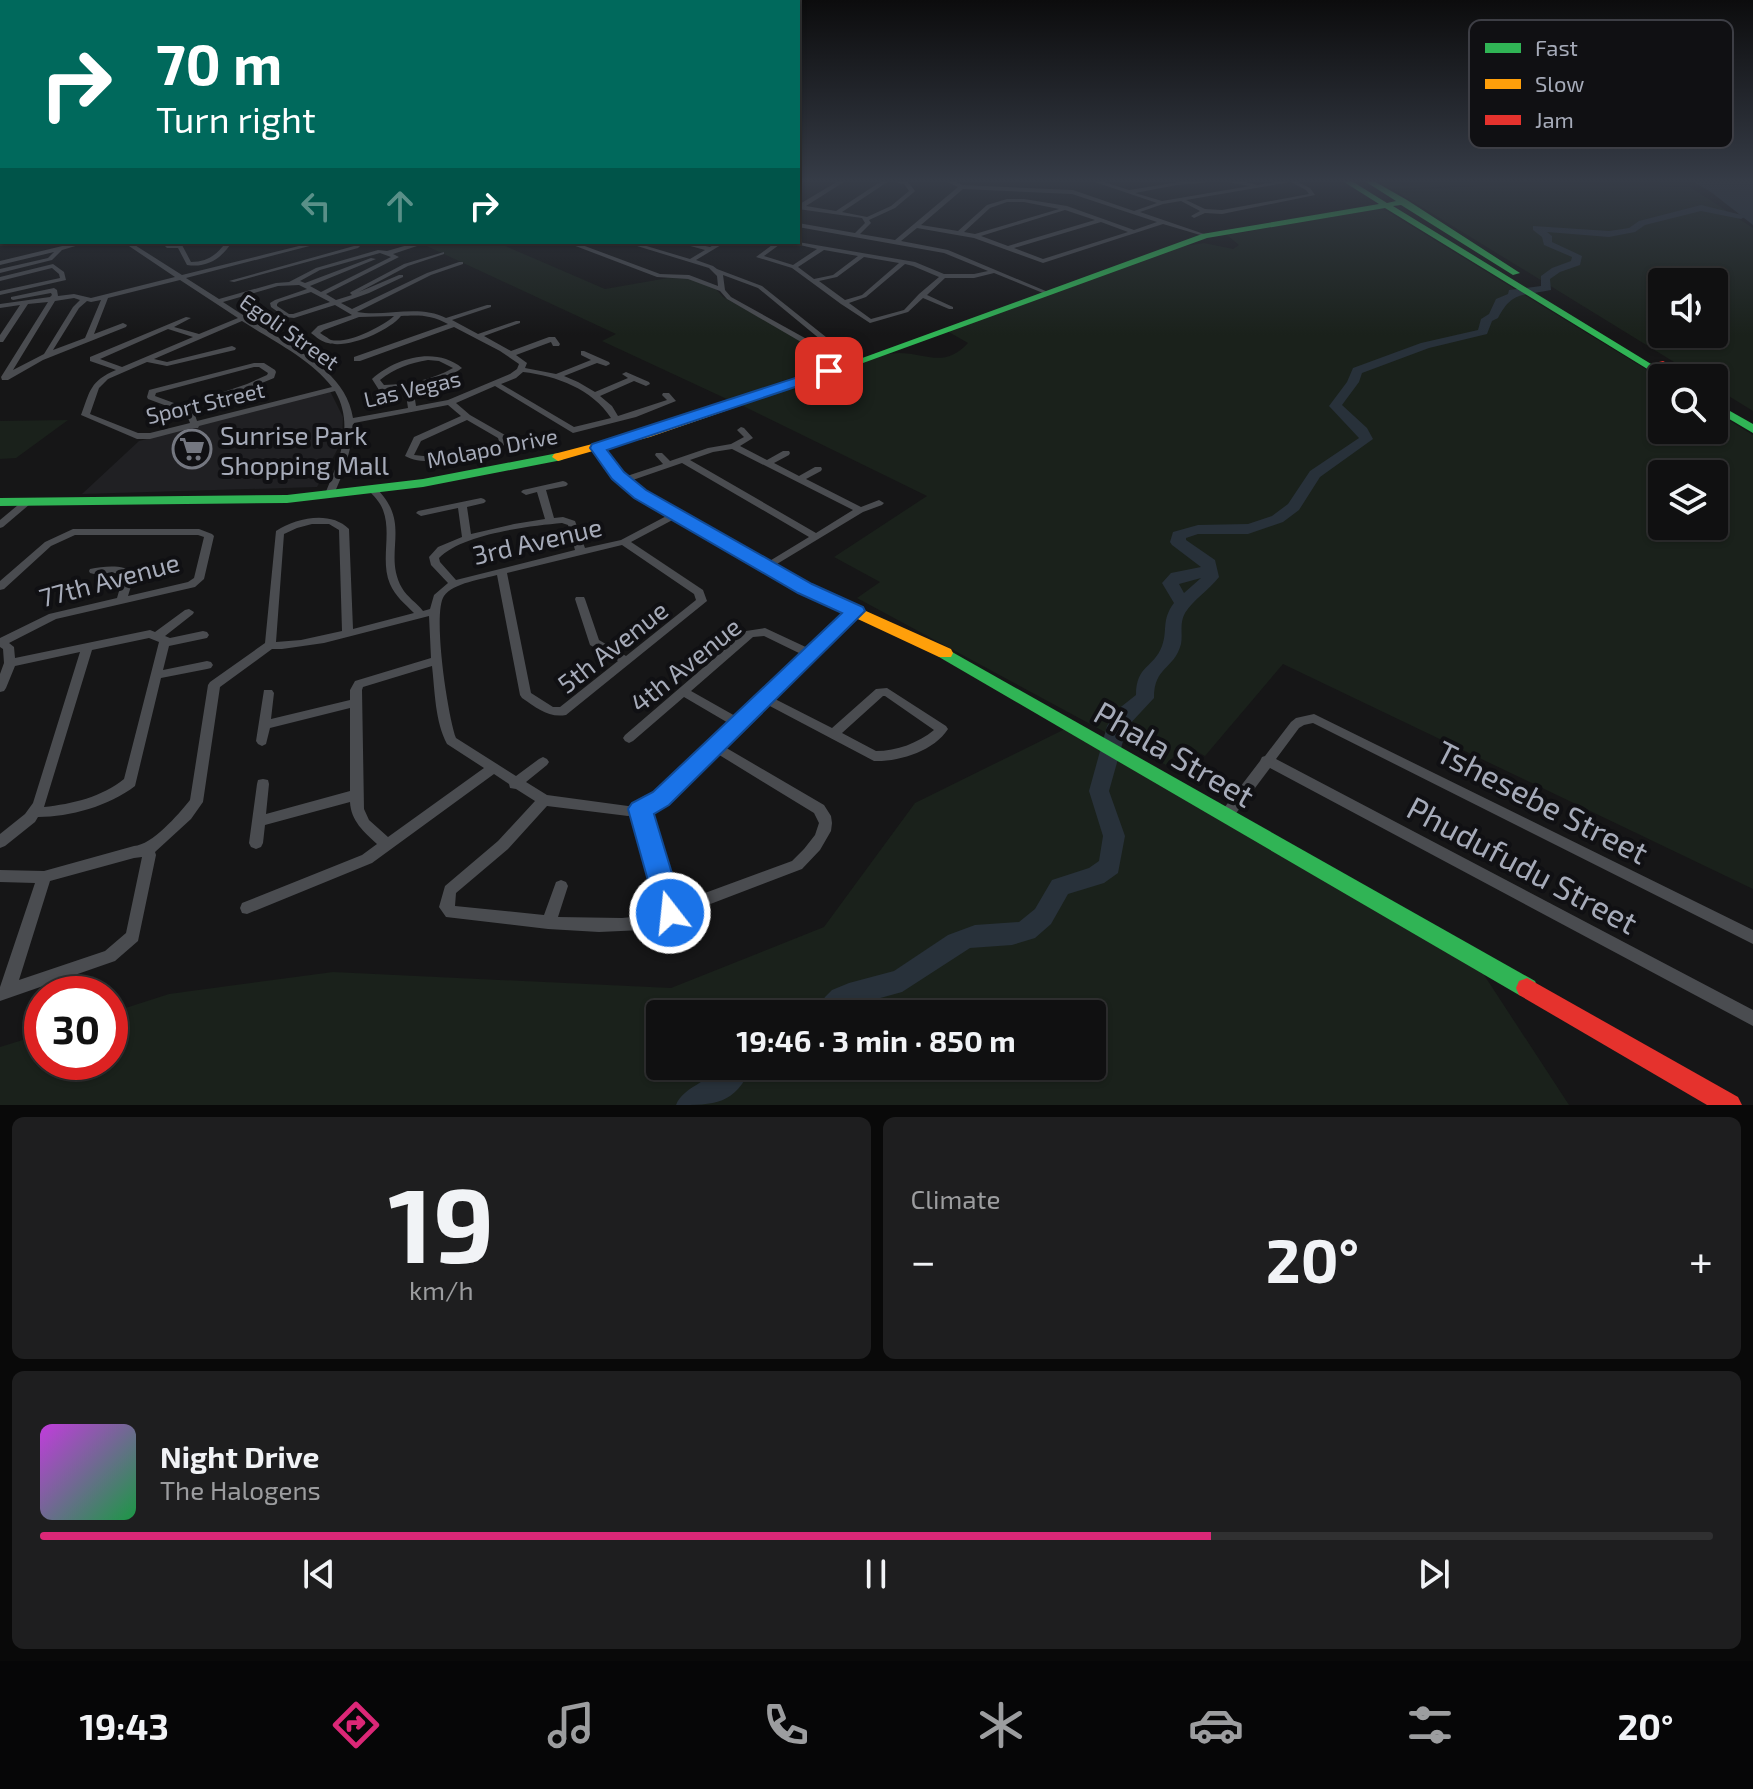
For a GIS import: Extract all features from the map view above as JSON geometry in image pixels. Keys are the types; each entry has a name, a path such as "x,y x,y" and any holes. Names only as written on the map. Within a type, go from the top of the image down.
{"street":[{"path":"836,232 953,253 1045,292"},
{"path":"856,235 859,232"},
{"path":"897,242 910,232"},
{"path":"951,232 975,236 1036,260 1046,260 1130,232"},
{"path":"975,236 990,232"},
{"path":"1008,248 1063,232"},
{"path":"1192,232 1205,236"},
{"name":"Molapo Drive","path":"0,502 236,501 373,490 478,475 597,448 850,364 1205,236 1230,232"},
{"path":"1433,232 1663,364"},
{"path":"1448,232 1648,364"},
{"path":"0,271 53,257 60,249 79,244"},
{"name":"Egoli Street","path":"129,244 312,363 338,388 351,421"},
{"path":"166,244 169,247 180,246 189,264 195,265 213,259 227,244"},
{"path":"46,356 76,307 84,300 183,279 315,244"},
{"path":"232,281 360,244"},
{"path":"401,276 290,317 274,307 273,303 386,254 418,244"},
{"path":"573,244 663,277 689,277 723,286 747,281"},
{"path":"634,244 747,281 765,291 850,364"},
{"path":"688,244 711,249"},
{"path":"690,261 720,244"},
{"path":"777,244 759,257 794,267 872,321 906,311 943,276"},
{"path":"800,244 904,262 943,276 974,276 996,271"},
{"path":"794,267 822,248"},
{"path":"291,283 318,269 380,251 396,258 321,294"},
{"path":"334,302 406,265 442,253"},
{"path":"812,281 835,276 863,255"},
{"path":"258,260 270,269"},
{"path":"843,303 864,296 904,262"},
{"path":"0,263 55,266 65,279 0,293"},
{"path":"0,279 34,263"},
{"path":"398,315 395,321 382,328 343,341 330,342 315,333 429,274 461,263"},
{"path":"715,270 723,286 738,303 850,364"},
{"name":"Las Vegas","path":"217,302 291,283 309,287 356,313 423,313 446,320 523,363 521,370 496,384 450,402 351,421"},
{"path":"2,379 54,299 54,290 13,298"},
{"path":"921,295 951,308"},
{"path":"0,306 78,296 84,300"},
{"path":"88,339 105,297"},
{"path":"0,340 25,303"},
{"path":"446,320 487,307"},
{"path":"121,369 93,359 188,318"},
{"name":"Sport Street","path":"243,318 121,369 100,381 85,415 137,436 161,434 338,388"},
{"path":"478,336 518,322"},
{"path":"357,359 455,324"},
{"path":"2,379 46,356 123,325"},
{"path":"167,327 197,336"},
{"path":"511,354 551,340"},
{"path":"146,359 167,364 232,348"},
{"path":"558,376 602,362 584,353"},
{"path":"430,357 441,357 458,368 443,377 409,386 382,388 376,379 430,357"},
{"path":"183,409 209,397 254,386 273,374 264,366 254,365 152,392 151,397 190,412 195,426"},
{"path":"521,370 558,376 607,406 616,419"},
{"path":"626,374 646,384"},
{"path":"593,396 635,378"},
{"path":"496,384 573,430 672,401 666,395"},
{"path":"409,386 412,409"},
{"path":"450,402 467,417 502,437 504,442 493,448 422,460 409,456 414,442 424,434 467,417"},
{"path":"1728,403 1753,418"},
{"path":"1728,414 1753,429"},
{"path":"330,494 348,448 351,421"},
{"path":"624,480 711,450 733,446 749,438 741,430"},
{"path":"702,442 711,450"},
{"path":"733,446 860,510"},
{"name":"Phala Street","path":"597,448 640,494 767,567 935,647 1730,1105"},
{"path":"770,462 786,453"},
{"path":"659,455 669,465"},
{"path":"684,460 816,537"},
{"path":"801,478 818,469"},
{"path":"526,492 563,484"},
{"path":"541,489 550,520"},
{"path":"373,490 382,496 390,510 394,583 427,613 438,660 447,735 456,745 544,800 628,811 640,809 661,798 856,611"},
{"path":"421,513 481,501"},
{"path":"0,525 27,502"},
{"path":"767,567 860,510 879,503"},
{"path":"462,505 467,539 550,520 572,523 581,553"},
{"name":"3rd Avenue","path":"467,539 447,544 436,553 435,563 454,584 624,542 677,514"},
{"path":"270,645 279,533 299,524 340,524 346,533 348,632"},
{"name":"77th Avenue","path":"0,587 48,544 73,532 207,533 209,536 196,582 53,616 1,642"},
{"name":"5th Avenue","path":"501,571 523,685 531,700 550,711 562,712 697,607 702,596 624,542"},
{"path":"94,571 130,573 121,601"},
{"path":"0,876 44,877 147,851 196,802 214,685 270,645 287,646 427,613 441,593 454,584"},
{"path":"580,599 594,642 626,661"},
{"path":"35,812 57,810 111,796 130,782 157,675 162,639 189,612"},
{"name":"4th Avenue","path":"629,738 755,632 765,632 813,655"},
{"path":"10,663 150,634 162,639 203,635"},
{"path":"0,688 10,663 8,647 1,642"},
{"path":"0,842 35,812 46,788 88,646"},
{"path":"388,845 359,816 356,795 356,690 364,681 438,660"},
{"path":"157,675 207,665"},
{"path":"684,692 739,724"},
{"path":"766,699 833,734 880,757 938,736 942,729 887,692 880,692 833,734"},
{"path":"262,741 268,693"},
{"path":"264,725 355,703"},
{"name":"Tshesebe Street","path":"1266,760 1295,725 1308,718 1320,720 1753,937"},
{"path":"544,800 503,845 450,890 445,901 451,912 628,925 670,913 797,865 807,857 827,826 826,816 715,747"},
{"path":"1226,816 1266,760"},
{"name":"Phudufudu Street","path":"1266,760 1753,1018"},
{"path":"515,784 543,762"},
{"path":"247,908 354,866 492,769"},
{"path":"256,843 263,784"},
{"path":"259,821 356,795"},
{"path":"640,809 680,945"},
{"path":"4,993 110,956 123,948 133,936 136,925 150,863 147,851"},
{"path":"4,993 44,877"},
{"path":"549,921 561,886"}],"shaded area":[{"path":"1247,232 1421,232 1648,370 1648,444 1728,444 1728,420 1753,435 1753,889 1283,664 1205,756 1184,745 1166,765 857,598 880,582 834,557 927,496 741,405 843,366 883,355 951,356 968,343 947,331 1179,247 1204,243 1233,249 1239,245 1227,235"},
{"path":"1462,232 1753,232 1753,411 1728,396 1728,364 1677,364 1651,348 1728,348 1728,268 1648,268 1648,346"},
{"path":"422,244 501,244 605,289 668,278 691,279 714,287 723,297 839,361 729,400 602,341 616,334"},
{"path":"330,391 343,417 342,441 317,487 82,494 139,441"},
{"path":"68,420 16,458 0,459 0,421"},
{"path":"1065,729 1471,955 1569,1105 0,1105 0,1047 24,1040 24,1080 128,1080 128,1007 169,994 333,972 671,988 824,927 915,803"}],"waterway":[{"path":"840,1000 857,992 893,984 956,942 975,936 1027,930 1043,916 1060,887 1096,876 1110,866 1114,836 1099,791 1117,726 1124,715 1145,698 1145,682 1153,668 1163,661 1172,644 1172,623 1178,609 1211,577 1209,563 1178,542 1179,535 1198,529 1258,527 1289,512 1315,474 1366,439 1362,431 1335,406 1353,382 1357,371 1425,345 1483,332 1487,319 1494,316 1500,301 1514,295 1513,292 1547,288 1545,278 1556,270 1576,263 1577,256 1547,243 1547,236 1541,232"},
{"path":"1579,232 1609,234 1623,232"},
{"path":"1182,603 1170,583 1177,577 1210,571"},
{"path":"690,1105 728,1080"}],"traffic: fast":[{"path":"859,361 1205,236 1231,232"},
{"path":"1429,232 1648,365"},
{"path":"1450,232 1516,273"},
{"path":"1728,414 1753,429"},
{"path":"0,502 287,499 423,483 558,457"},
{"path":"945,653 1527,988"}],"traffic: slow":[{"path":"558,457 646,434 859,361"},
{"path":"597,448 618,476 640,494 805,589 945,653"}],"traffic: jam":[{"path":"1527,988 1730,1105"}],"place":[{"name":"Sunrise Park Shopping Mall","path":"192,449"}],"route":[{"path":"670,913 640,809 661,798 856,611 805,589 640,494 618,476 597,448 829,371"}]}
